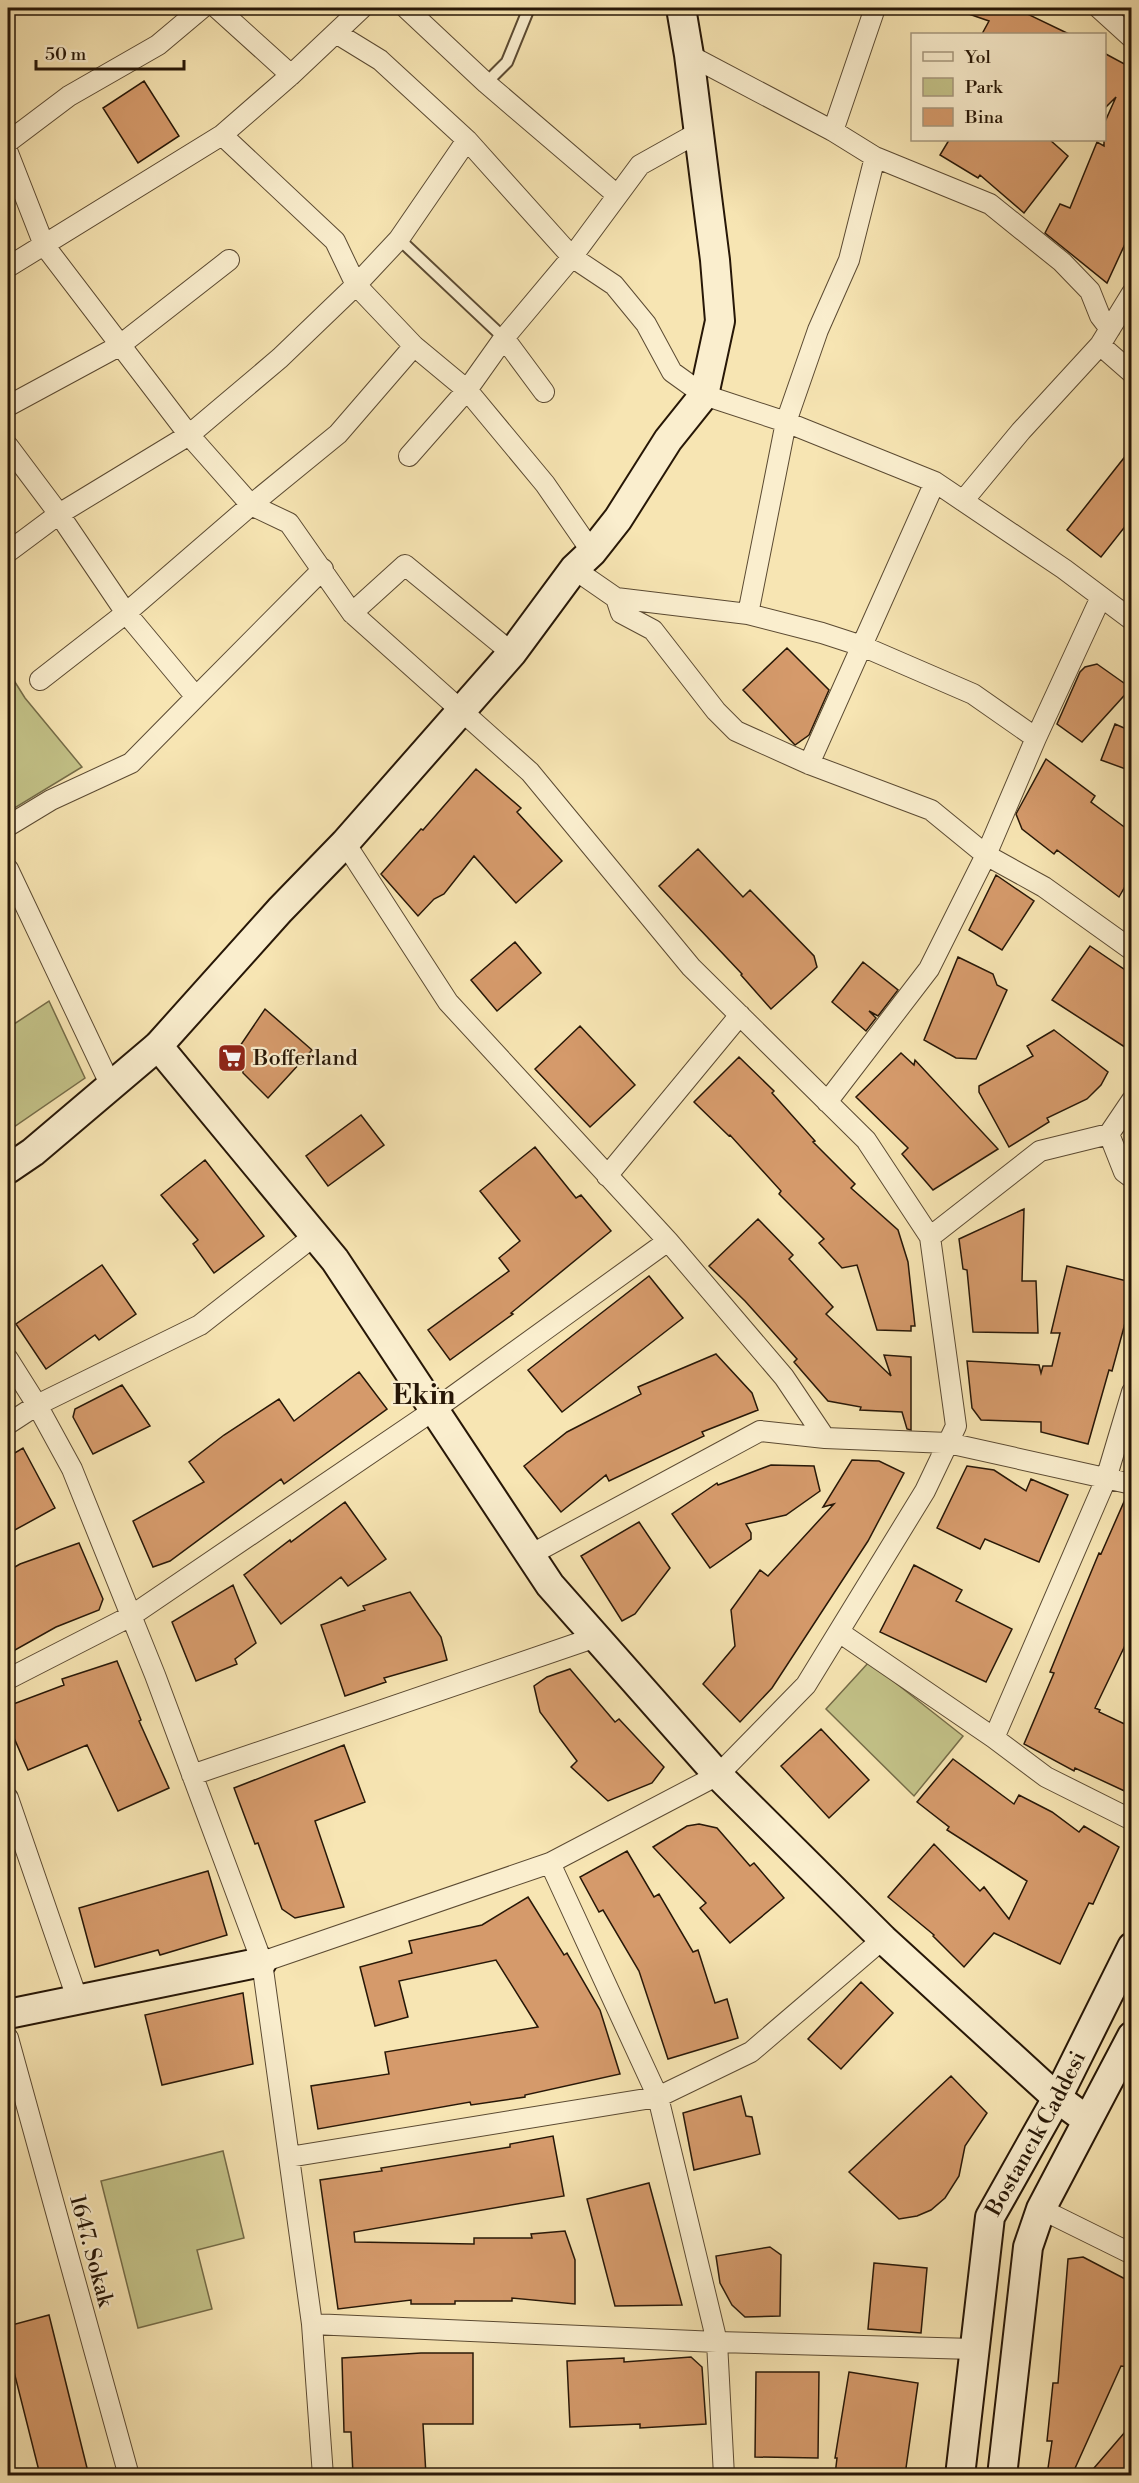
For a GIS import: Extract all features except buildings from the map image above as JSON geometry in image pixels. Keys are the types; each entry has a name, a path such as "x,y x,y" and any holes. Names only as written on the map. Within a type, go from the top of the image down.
{"street":[{"path":"8,142 69,96 158,45 202,8"},
{"path":"217,8 291,75"},
{"path":"8,267 222,135 291,75 362,8"},
{"path":"406,8 486,83 617,195"},
{"path":"8,1169 33,1152 159,1046 280,910 345,843 512,653 583,560 618,519 668,441 704,395 720,321 715,260 681,8"},
{"path":"833,131 875,8"},
{"path":"1100,8 1131,38"},
{"path":"336,33 380,60 467,140 572,257 615,285 646,324 672,372 704,395 786,422 935,482 1131,620"},
{"path":"689,55 833,131 875,157 990,204 1062,262 1090,291 1101,316 1105,337 1131,373"},
{"path":"409,456 467,390 504,338 572,257 640,165 699,132"},
{"path":"222,135 335,241 356,285 414,346 467,390 545,484 583,560 616,598 621,613 653,630 716,711 736,731 809,764 931,810 986,855 1044,887 1131,950"},
{"path":"8,552 59,514 189,435 280,358 356,285 399,238 467,140"},
{"path":"8,153 44,245 189,435 251,504 289,523 352,613 530,772 691,967 866,1140 930,1237 956,1426 925,1491 806,1685 718,1775 550,1863 262,1962 8,2014"},
{"path":"748,614 786,422 818,330 849,260 875,157"},
{"path":"8,406 119,346 229,260"},
{"path":"963,501 1021,431 1105,337 1131,293"},
{"path":"504,338 543,392"},
{"path":"40,680 126,613 251,504 338,434 414,346"},
{"path":"8,446 59,514 126,613 196,697"},
{"path":"809,764 935,482"},
{"path":"352,613 405,565 512,653"},
{"path":"8,826 51,800 131,763 323,569"},
{"path":"827,1102 929,969 986,855 1036,738 1101,597"},
{"path":"616,598 748,614 862,646 973,694 1036,738"},
{"path":"345,843 448,1002 668,1241 784,1377 825,1438"},
{"path":"8,869 111,1086"},
{"path":"607,1176 740,1016"},
{"path":"159,1046 335,1260 550,1585 718,1775 883,1939 1057,2098 1087,2120"},
{"path":"930,1237 1040,1151 1109,1134 1131,1100"},
{"path":"1109,1134 1124,1172 1131,1179"},
{"path":"8,1424 37,1405 200,1325 314,1236"},
{"path":"8,1679 131,1616 434,1410 668,1241"},
{"path":"8,1359 37,1405 72,1469 192,1774 262,1962 312,2324 323,2475"},
{"path":"994,1738 1106,1479 1131,1392"},
{"path":"530,1555 760,1431 825,1438 948,1443 1131,1484"},
{"path":"839,1632 1047,1777 1131,1820"},
{"path":"192,1774 596,1637"},
{"path":"8,1798 78,2001"},
{"path":"550,1863 658,2097 717,2342 724,2475"},
{"path":"289,2157 658,2097 751,2052 883,1939"},
{"name":"Bostancık Caddesi","path":"960,2475 990,2217 1057,2098 1131,1947"},
{"name":"Bostancık Caddesi","path":"1002,2475 1028,2247 1041,2210 1131,2036"},
{"name":"1647. Sokak","path":"8,2038 129,2475"},
{"path":"1041,2210 1131,2253"},
{"path":"312,2324 717,2342 974,2349"}],"lane":[{"path":"486,83 507,62 529,8"},
{"path":"399,238 504,338"}],"green space":[{"path":"8,671 25,698 82,767 8,812"},
{"path":"49,1001 85,1078 8,1131 8,1028"},
{"path":"869,1662 963,1736 914,1796 826,1709"},
{"path":"223,2151 244,2238 197,2250 212,2309 138,2328 101,2181"}],"place":[{"name":"Bofferland","path":"232,1058"}],"district":[{"name":"Ekin","path":"424,1395"}]}
